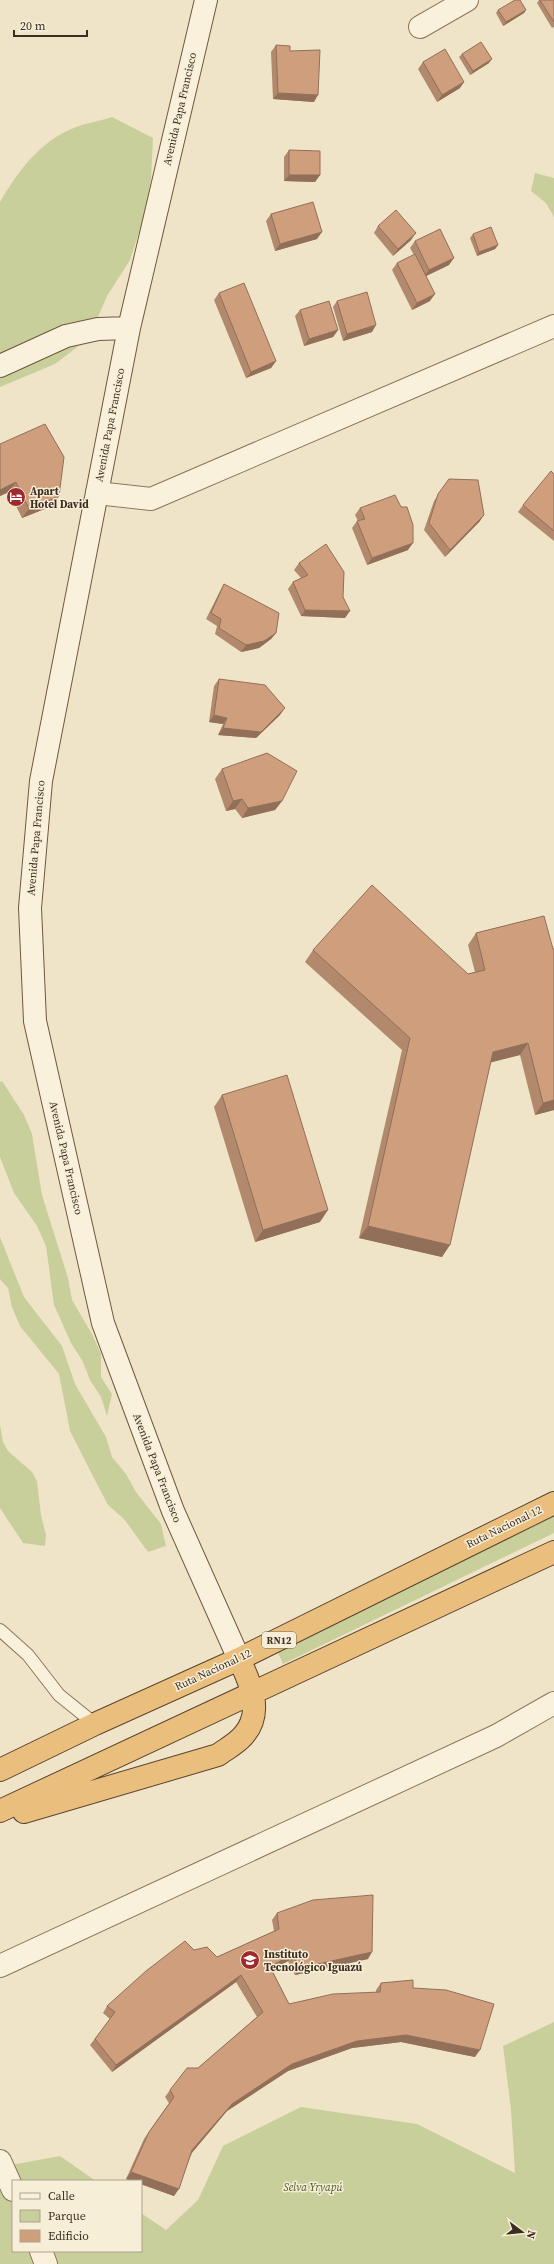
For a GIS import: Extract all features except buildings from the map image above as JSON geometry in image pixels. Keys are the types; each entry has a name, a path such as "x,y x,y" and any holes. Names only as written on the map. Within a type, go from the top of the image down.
{"highway":[{"name":"Ruta Nacional 12","path":"0,1770 96,1724 239,1659 554,1503"},
{"path":"0,1811 554,1552"},
{"path":"0,1819 218,1755 242,1737 253,1722 254,1691 239,1659"}],"main road":[{"name":"Avenida Papa Francisco","path":"206,0 129,328 41,781 30,908 35,1021 103,1323 173,1511 239,1659"},
{"path":"420,27 467,0"},
{"path":"0,366 66,336 98,329 129,328"},
{"path":"97,493 152,499 552,330"},
{"path":"0,1966 496,1736 554,1703"},
{"path":"0,2161 12,2188"},
{"path":"41,2252 46,2264"}],"lane":[{"path":"0,1630 28,1655 59,1695 96,1724"}],"green space":[{"path":"112,117 153,138 151,180 143,220 130,260 107,296 89,338 55,364 0,387 0,202 23,168 41,148 63,133 76,127"},
{"path":"535,173 554,178 554,217 546,203 531,191"},
{"path":"2,1081 24,1115 32,1134 42,1195 68,1278 72,1300 92,1334 101,1354 101,1377 112,1394 107,1416 101,1397 90,1380 82,1360 71,1343 54,1305 46,1246 37,1226 14,1193 0,1157 0,1082"},
{"path":"0,1237 24,1297 62,1346 75,1384 106,1437 112,1457 126,1474 136,1492 161,1524 166,1546 148,1552 124,1519 108,1505 70,1431 59,1374 20,1326 12,1307 8,1288 0,1279"},
{"path":"0,1425 3,1442 8,1451 32,1472 37,1481 41,1515 46,1535 45,1546 23,1543 0,1508"},
{"path":"554,1515 554,1533 283,1664 278,1653"},
{"name":"Selva Yryapú","path":"554,2022 554,2264 0,2264 0,2167 60,2156 95,2180 12,2180 12,2252 142,2252 142,2214 166,2230 198,2200 223,2146 301,2107 417,2124 515,2173 511,2110 503,2046"}],"place":[{"name":"Apart Hotel David","path":"16,497"},
{"name":"Instituto Tecnológico Iguazú","path":"250,1960"}]}
